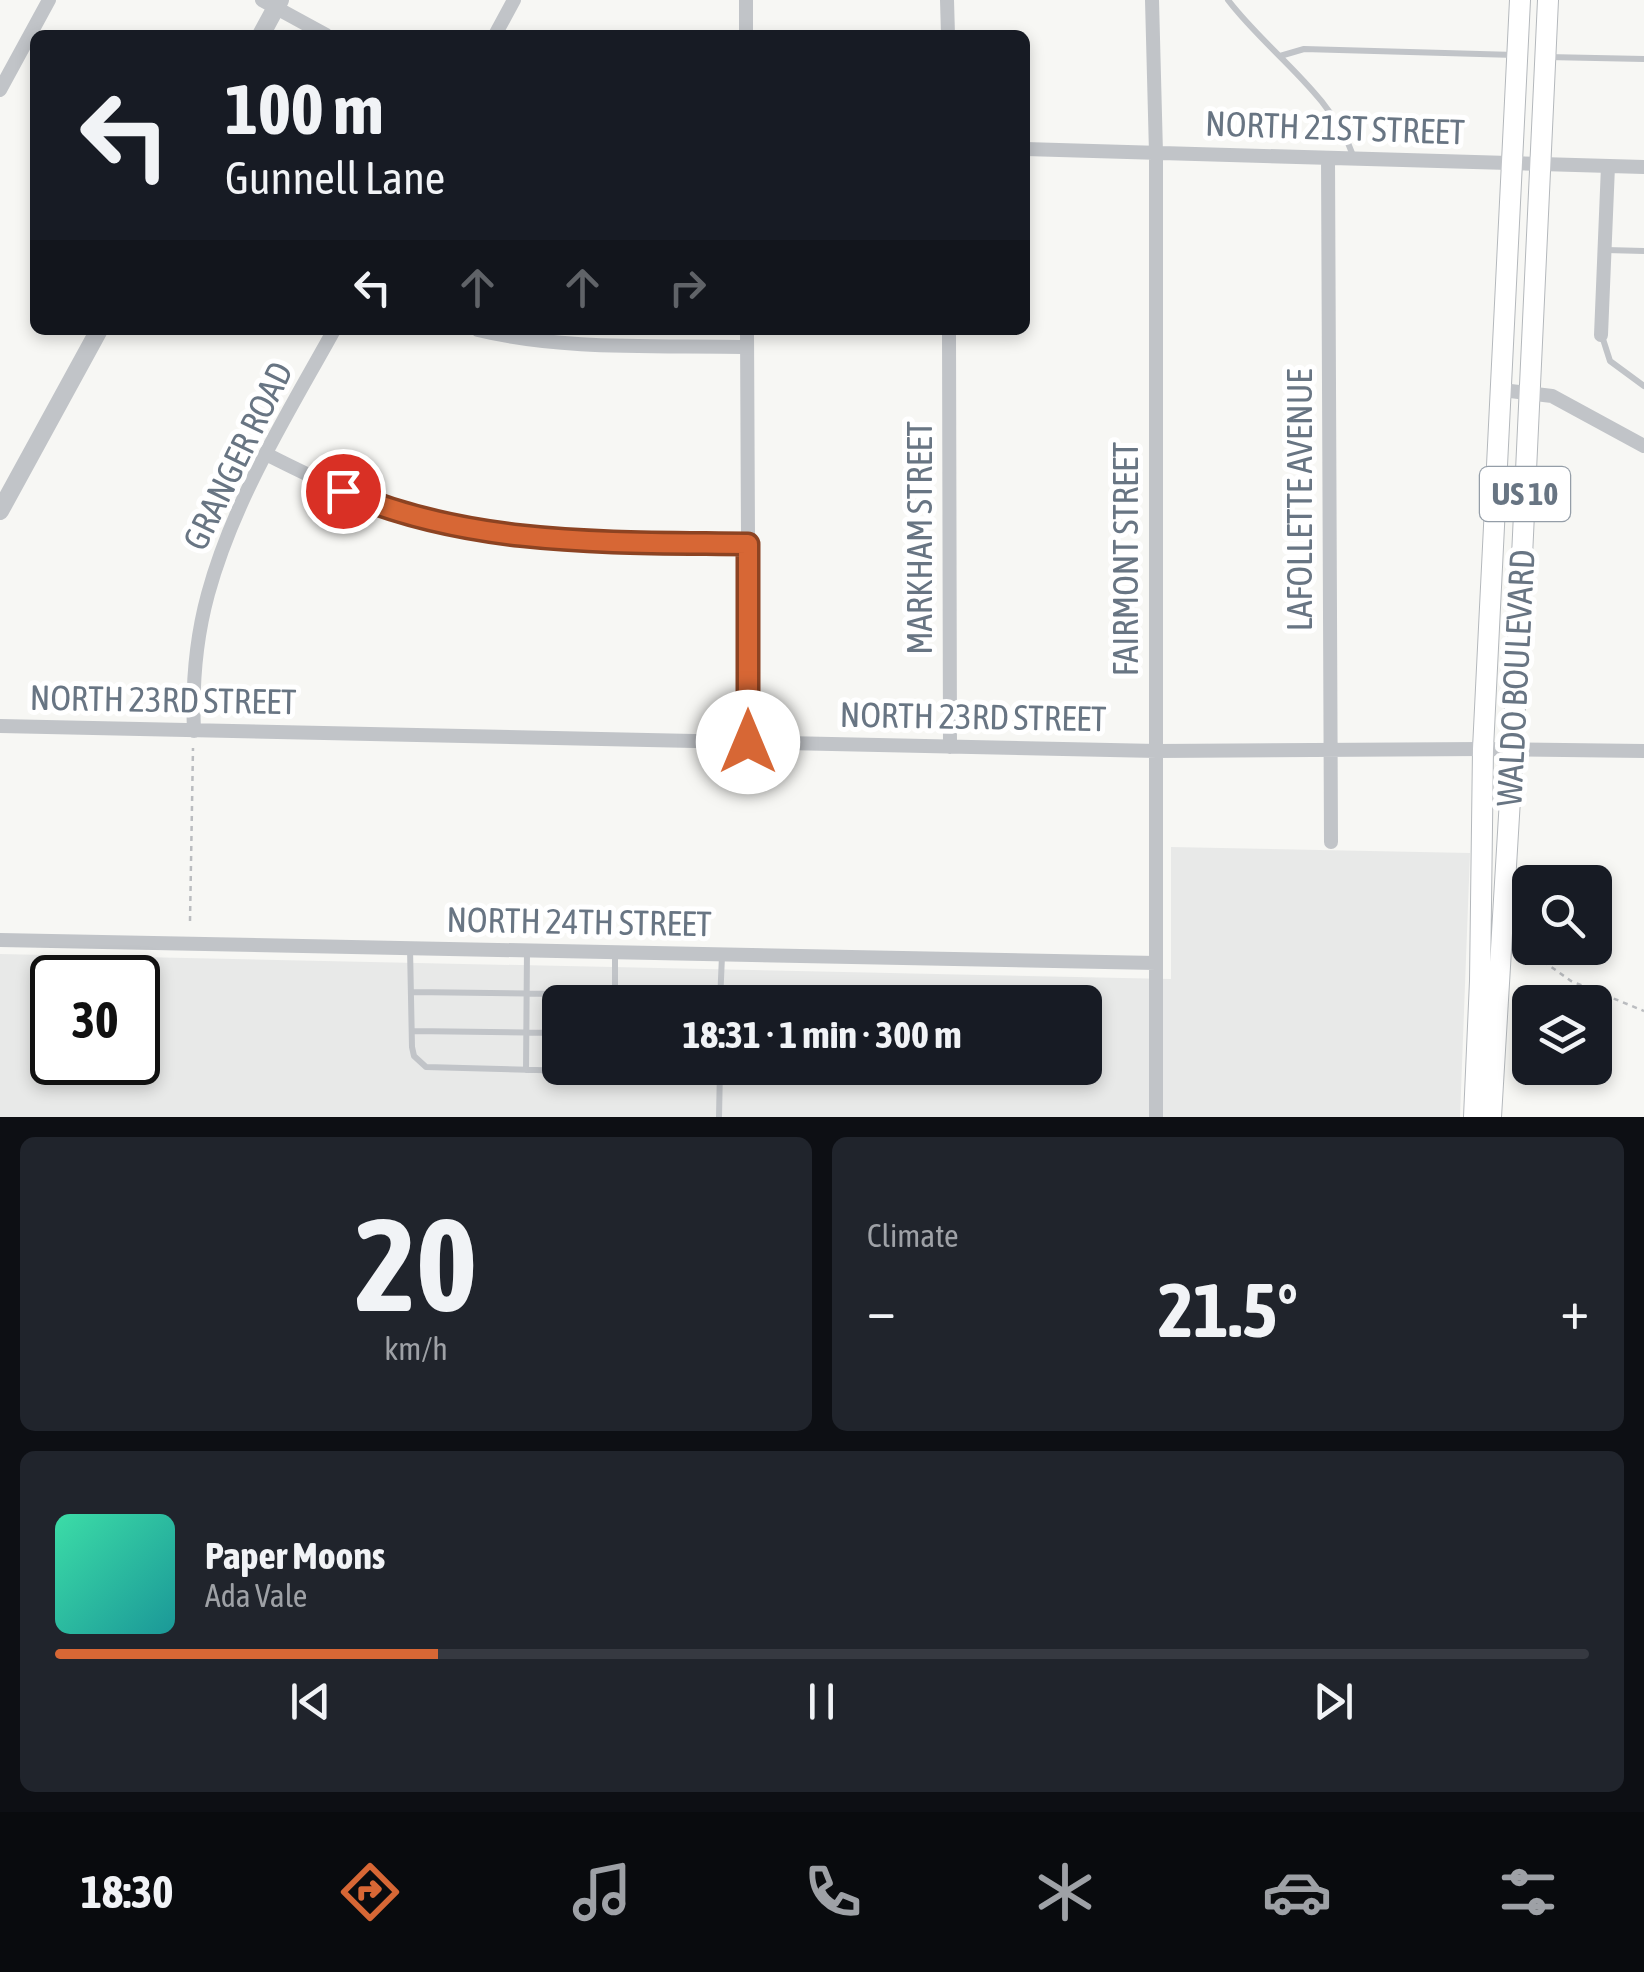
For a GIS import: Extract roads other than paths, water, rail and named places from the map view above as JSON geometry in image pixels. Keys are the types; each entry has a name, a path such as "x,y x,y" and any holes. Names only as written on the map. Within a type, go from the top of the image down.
{"main road":[{"name":"WALDO BOULEVARD","path":"1474,1117 1484,749 1520,0"},
{"name":"WALDO BOULEVARD","path":"1491,1117 1513,749 1548,0"}],"street":[{"path":"33,30 49,0"},
{"path":"498,30 514,0"},
{"path":"746,0 746,30"},
{"path":"947,0 948,30"},
{"name":"FAIRMONT STREET","path":"1152,0 1156,153 1156,1117"},
{"path":"263,30 273,2 318,30"},
{"path":"0,90 30,35"},
{"name":"NORTH 21ST STREET","path":"1030,150 1644,167"},
{"name":"LAFOLLETTE AVENUE","path":"1328,158 1331,842"},
{"path":"1601,335 1608,166"},
{"path":"0,511 96,335"},
{"name":"GRANGER ROAD","path":"194,731 192,688 208,594 231,526 331,335"},
{"path":"500,335 580,344 747,347"},
{"path":"747,335 748,742"},
{"name":"MARKHAM STREET","path":"949,335 950,747"},
{"path":"1502,390 1556,398 1644,446"},
{"path":"266,454 363,500 449,526 552,540 748,544"},
{"name":"NORTH 23RD STREET","path":"0,726 1157,751 1644,751"},
{"name":"NORTH 24TH STREET","path":"0,940 1156,963"}],"lane":[{"path":"1228,0 1314,91 1345,132 1354,159"},
{"path":"1280,56 1304,49 1517,55"},
{"path":"1546,56 1644,58"},
{"path":"1604,250 1644,252"},
{"path":"1601,335 1610,361 1644,386"},
{"path":"410,948 414,1056 426,1067 542,1070"},
{"path":"526,1070 528,950"},
{"path":"615,952 616,985"},
{"path":"721,985 722,954"},
{"path":"411,992 542,993"},
{"path":"412,1030 542,1032"},
{"path":"718,1117 719,1085"}]}
